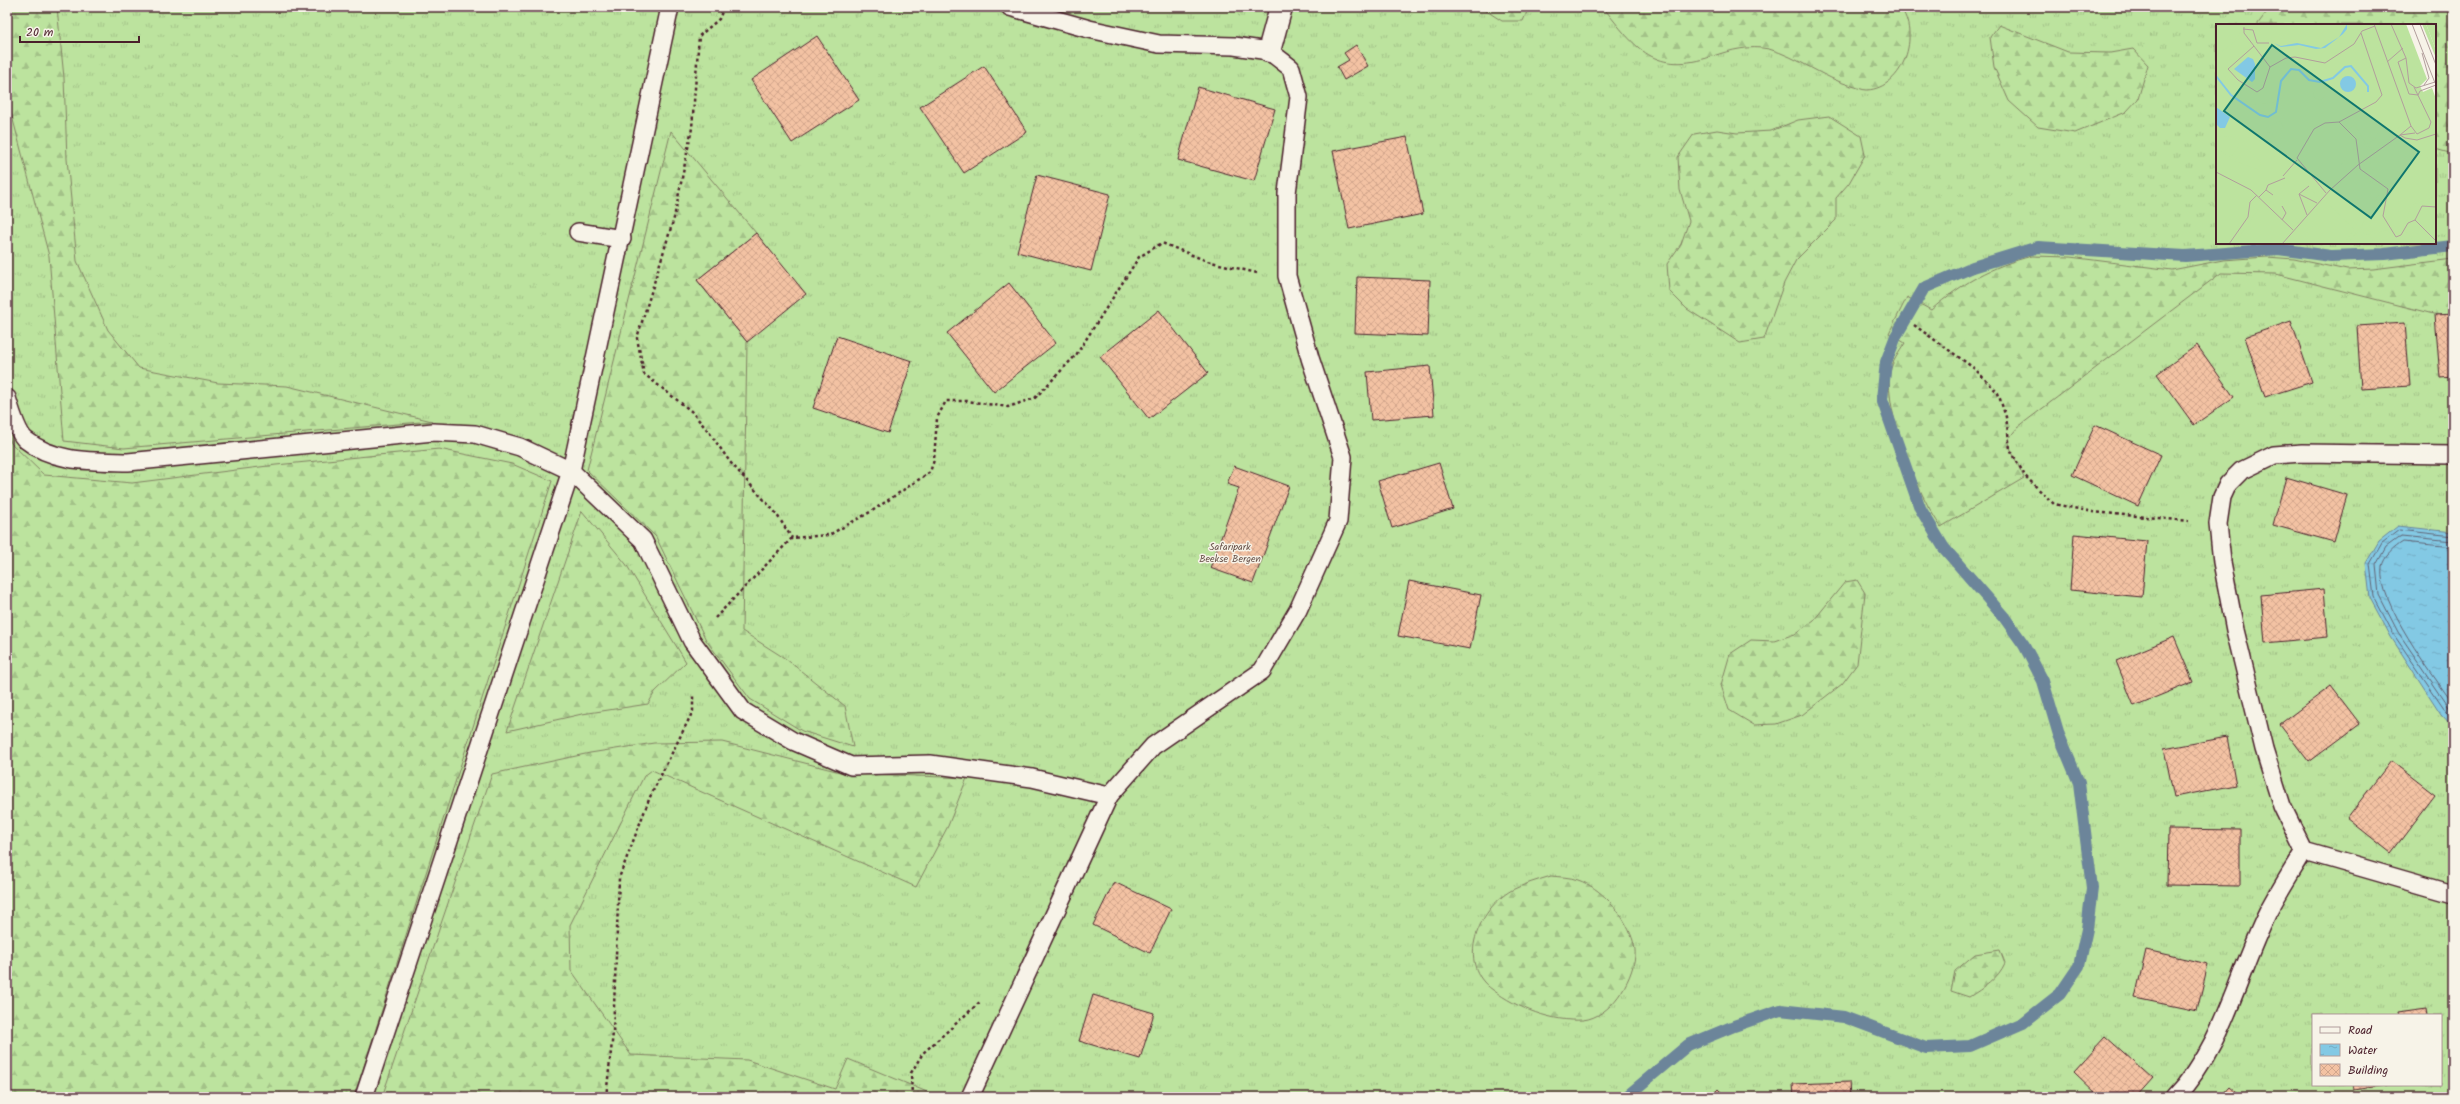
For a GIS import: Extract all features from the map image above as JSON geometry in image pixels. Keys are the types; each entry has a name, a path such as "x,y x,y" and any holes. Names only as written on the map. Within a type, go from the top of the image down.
{"street":[{"path":"1269,51 1280,7"}],"lane":[{"path":"364,1097 571,471 622,239 670,7"},
{"path":"970,1097 1109,796 1153,746 1262,671 1298,610 1338,521 1343,457 1310,358 1287,276 1287,193 1299,97 1291,68 1269,51 1234,46 1159,44 1090,30 1010,7"},
{"path":"578,232 622,239"},
{"path":"7,398 25,439 50,454 86,460 128,462 433,432 475,434 520,447 571,471 643,540 692,641 743,711 793,741 851,766 930,764 1032,778 1109,796"},
{"path":"2453,455 2274,455 2241,471 2228,484 2222,497 2218,524 2222,562 2235,630 2264,749 2282,806 2304,851 2453,894"},
{"path":"2175,1097 2198,1071 2217,1035 2268,912 2304,851"}],"path":[{"path":"724,7 719,19 699,36 692,128 674,218 638,338 644,374 691,411 709,432 730,462 775,512 792,538"},
{"path":"606,1097 613,1033 619,878 650,797 693,711 692,641 792,538 829,535 872,511 930,472 934,460 937,418 946,401 967,401 1008,407 1035,398 1076,355 1139,257 1162,242 1207,261 1255,272 1287,276"},
{"path":"1914,325 1976,369 1998,393 2006,417 2010,449 2025,476 2054,504 2093,512 2218,524"},
{"path":"912,1097 911,1073 923,1053 987,995 1002,987 1009,986 1019,990"}],"green space":[{"name":"Safaripark Beekse Bergen","path":"7,7 2453,7 2453,1097 7,1097"},
{"path":"7,7 57,7 64,78 67,159 77,261 108,330 139,368 218,383 287,386 432,421 124,448 64,441 49,256 7,97"},
{"path":"1475,7 1529,7 1523,21 1502,21 1485,10"},
{"path":"1603,7 1900,7 1906,18 1909,31 1909,45 1899,70 1891,80 1880,87 1865,90 1831,78 1790,57 1769,49 1747,48 1733,50 1693,61 1676,63 1661,60 1649,55 1637,46"},
{"path":"2276,7 2453,7 2453,154 2436,149 2436,24 2258,24 2266,13"},
{"path":"1999,25 2068,52 2110,53 2133,49 2148,65 2138,99 2126,112 2075,133 2038,127 2009,101 1994,67 1990,37"},
{"path":"1829,116 1861,136 1865,155 1849,183 1836,198 1836,220 1796,260 1784,283 1764,339 1740,343 1687,309 1669,291 1667,264 1681,244 1689,221 1680,190 1678,157 1694,134 1717,130 1737,133 1771,131 1798,120"},
{"path":"671,131 756,233 697,280 747,342 742,631 786,659 845,706 853,747 802,731 750,699 706,640 656,537 587,470"},
{"path":"2032,256 2070,257 2172,270 2223,260 2267,257 2294,259 2347,270 2373,269 2453,259 2453,319 2276,274 2221,273 2018,427 2008,439 2011,450 2024,478 1941,527 1922,495 1897,430 1892,409 1890,373 1894,361 1905,343 1889,333 1907,297 1931,310 1966,284 1991,270"},
{"path":"7,429 11,443 44,475 132,483 276,465 439,449 512,464 552,481 354,1097 7,1097"},
{"path":"582,511 626,564 686,662 655,692 648,704 582,714 507,731"},
{"path":"1857,580 1865,593 1857,664 1842,684 1802,715 1776,724 1754,725 1729,710 1721,685 1730,654 1751,640 1774,641 1795,634 1814,620 1845,582"},
{"path":"722,742 844,773 967,778 948,826 916,887 652,770 644,776 570,925 571,970 631,1055 747,1060 835,1089 848,1059 939,1097 382,1097 492,774 590,753 654,743"},
{"path":"1551,876 1578,880 1598,891 1618,911 1627,926 1635,949 1635,956 1630,976 1618,996 1603,1012 1583,1020 1559,1019 1535,1012 1513,1003 1493,990 1482,979 1475,966 1473,952 1476,937 1481,923 1489,910 1512,890"},
{"path":"2000,950 2005,963 1990,983 1969,997 1951,991 1955,971 1975,954"}],"water":[{"path":"2398,526 2453,532 2453,727 2441,714 2391,637 2370,598 2366,563 2379,541"}],"building":[{"path":"817,36 859,100 792,143 751,80"},
{"path":"1356,45 1368,66 1344,80 1337,67 1349,60 1344,53"},
{"path":"984,66 1027,132 964,173 920,107"},
{"path":"1198,87 1275,109 1254,181 1178,160"},
{"path":"1407,137 1423,214 1349,229 1333,151"},
{"path":"1037,175 1110,194 1091,271 1017,252"},
{"path":"756,233 806,294 747,342 697,280"},
{"path":"1357,277 1430,280 1428,336 1355,333"},
{"path":"1009,283 1056,343 994,392 947,333"},
{"path":"1159,310 1208,373 1149,419 1100,357"},
{"path":"2453,314 2453,377 2440,378 2435,315"},
{"path":"2291,321 2312,382 2265,397 2245,337"},
{"path":"2405,323 2410,386 2361,389 2357,326"},
{"path":"837,336 912,361 888,433 813,408"},
{"path":"2197,345 2234,397 2194,425 2157,374"},
{"path":"1430,366 1434,415 1371,420 1367,372"},
{"path":"2095,425 2161,455 2138,506 2072,475"},
{"path":"1439,463 1453,509 1392,528 1378,481"},
{"path":"1234,466 1289,486 1253,583 1210,568 1239,488 1227,484"},
{"path":"2286,477 2347,495 2334,542 2273,525"},
{"path":"2074,534 2147,541 2142,597 2070,590"},
{"path":"1409,581 1481,595 1470,649 1398,636"},
{"path":"2324,589 2328,637 2265,643 2261,595"},
{"path":"2174,637 2193,682 2134,706 2116,661"},
{"path":"2331,686 2360,724 2309,762 2280,724"},
{"path":"2227,737 2236,785 2174,797 2164,749"},
{"path":"2391,761 2435,795 2391,853 2347,818"},
{"path":"2168,829 2240,830 2240,886 2167,885"},
{"path":"1114,882 1171,909 1150,953 1093,925"},
{"path":"2146,950 2208,964 2197,1011 2135,998"},
{"path":"1093,995 1154,1013 1140,1059 1079,1041"},
{"path":"2427,1007 2428,1014 2398,1014 2397,1011"},
{"path":"2105,1036 2152,1078 2135,1097 2100,1097 2073,1071"},
{"path":"1849,1082 1850,1097 1794,1097 1793,1084"},
{"path":"2228,1086 2241,1097 2218,1097"},
{"path":"2353,1086 2381,1086 2354,1090"},
{"path":"1719,1089 1727,1097 1711,1097"}],"waterway":[{"path":"1626,1097 1688,1045 1734,1026 1780,1010 1844,1017 1926,1048 1970,1046 2023,1023 2060,994 2079,966 2087,929 2092,888 2079,783 2059,735 2043,681 2024,645 2004,617 1944,548 1920,508 1882,399 1886,362 1896,336 1924,288 1973,267 2038,247 2185,256 2278,249 2331,256 2384,254 2453,246"}]}
